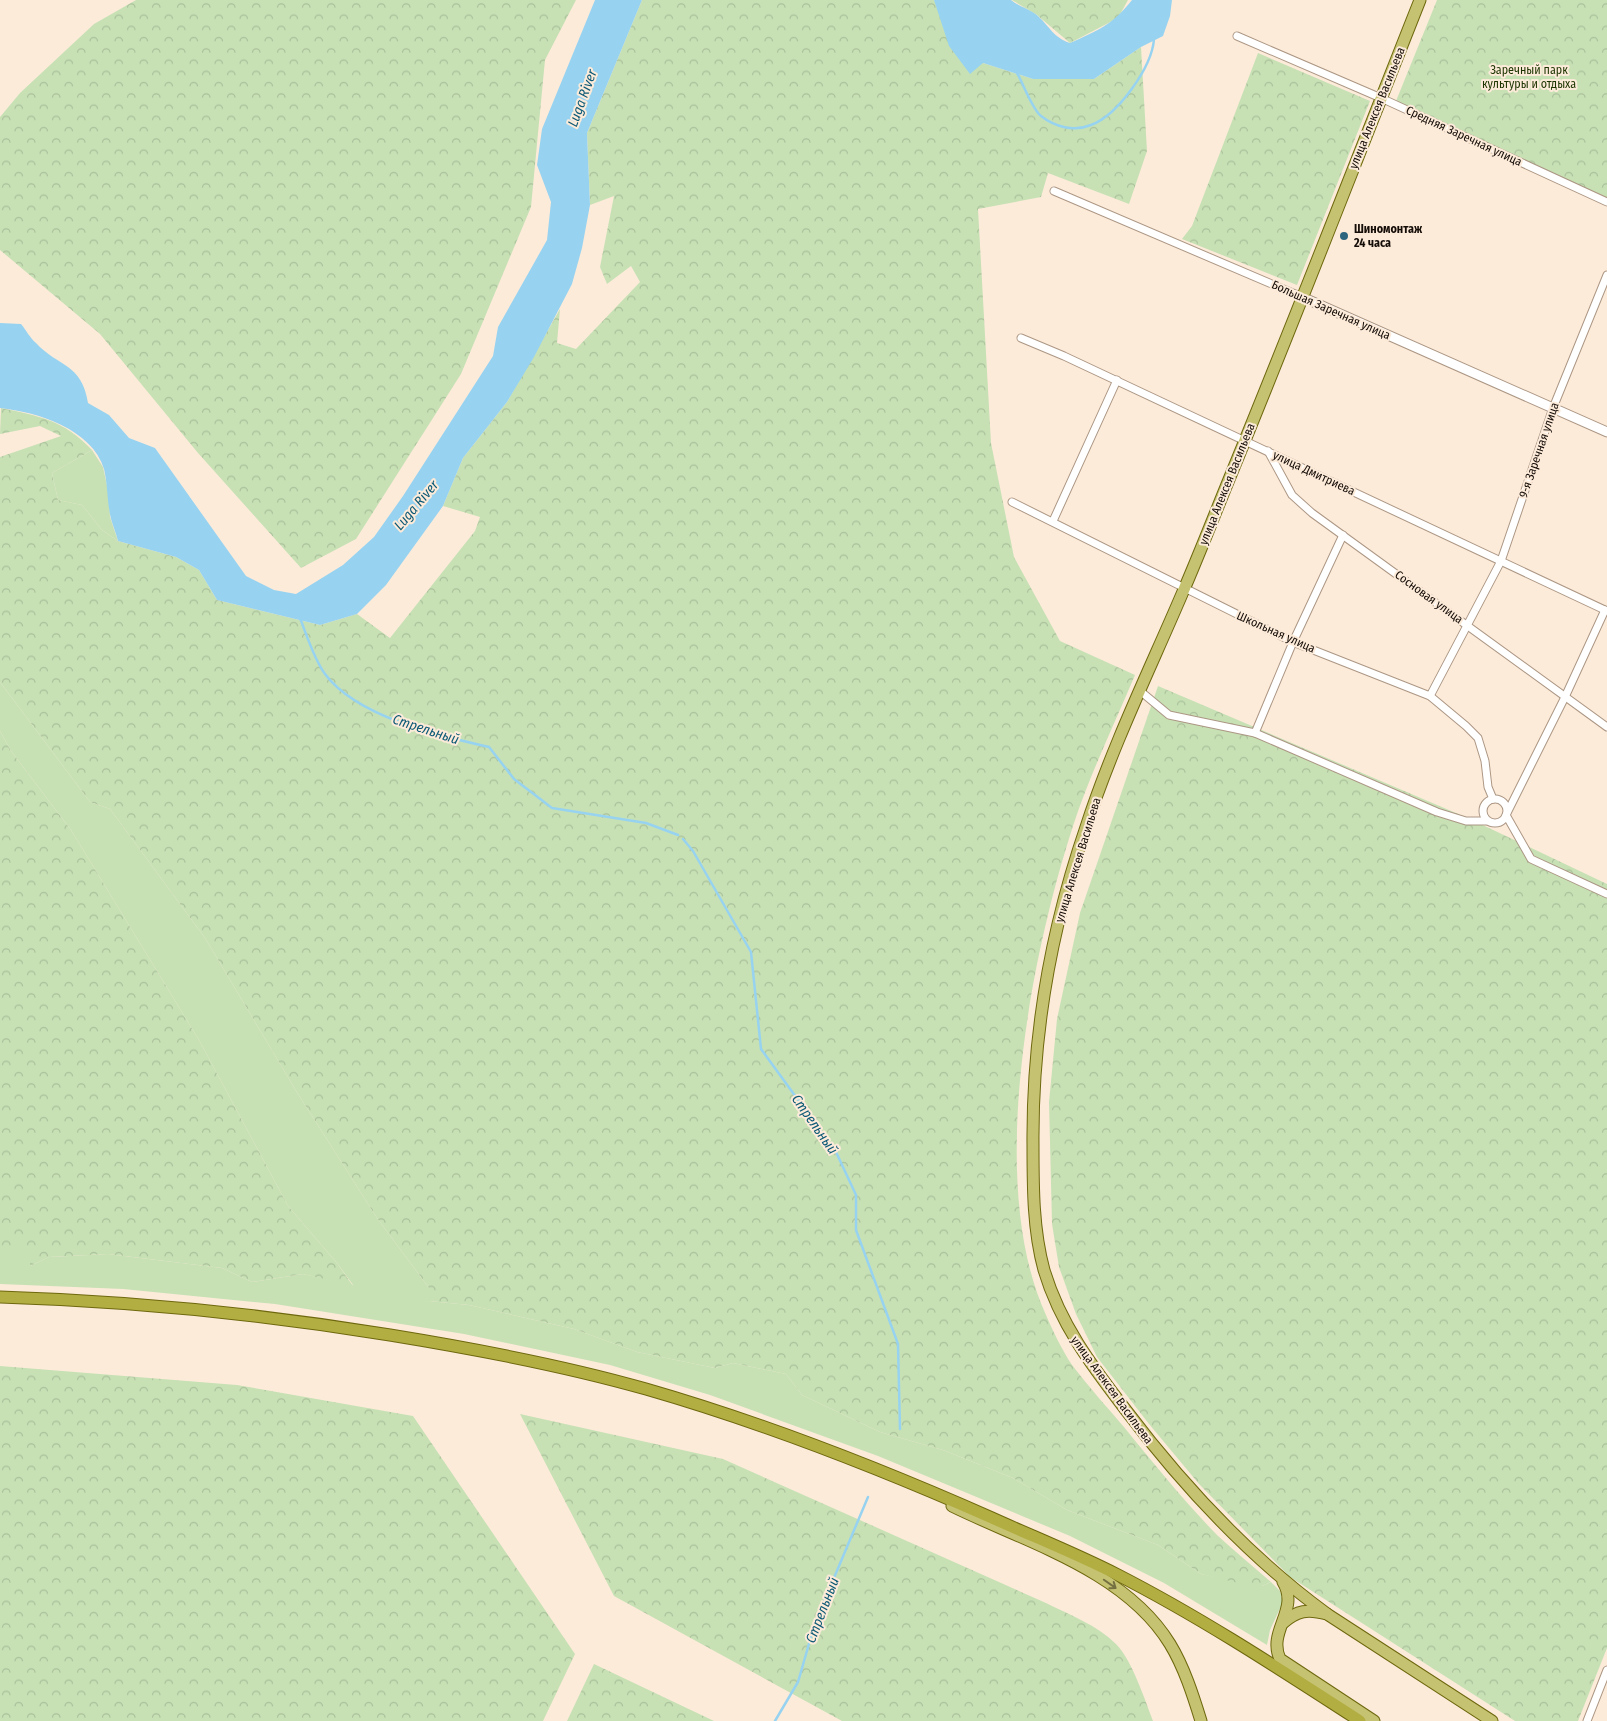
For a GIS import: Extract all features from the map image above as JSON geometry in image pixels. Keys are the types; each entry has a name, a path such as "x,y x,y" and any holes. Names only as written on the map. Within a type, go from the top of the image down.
{"highway":[{"path":"0,1297 90,1301 249,1315 360,1330 476,1350 554,1366 660,1393 769,1428 879,1469 1118,1575 1223,1633 1360,1721"}],"main road":[{"name":"улица Алексея Васильева","path":"1420,0 1245,441 1184,590 1139,690 1086,827 1053,950 1036,1057 1032,1115 1036,1227 1044,1270 1052,1294 1067,1326 1092,1366 1151,1444 1202,1504 1245,1547 1327,1614 1492,1721"},
{"path":"879,1469 981,1520 1080,1566 1102,1578 1127,1596 1151,1620 1169,1643 1187,1680 1201,1721"},
{"path":"1281,1578 1288,1594 1289,1602 1276,1639 1280,1659 1374,1721"},
{"path":"1283,1623 1300,1611 1312,1610 1327,1614"}],"street":[{"name":"Средняя Заречная улица","path":"1237,36 1381,98 1607,202"},
{"name":"Большая Заречная улица","path":"1054,191 1302,297 1607,432"},
{"name":"9-я Заречная улица","path":"1430,696 1501,561 1553,408 1607,275"},
{"name":"улица Дмитриева","path":"1021,338 1117,380 1606,610"},
{"path":"1053,521 1117,380"},
{"name":"Сосновая улица","path":"1268,451 1282,482 1292,496 1607,727"},
{"name":"Школьная улица","path":"1012,502 1053,521 1184,590 1293,642 1430,696 1478,738 1485,761 1488,787 1494,799"},
{"path":"1255,733 1293,642 1343,535"},
{"path":"1139,690 1169,716 1255,733 1437,812 1466,822 1487,821 1498,823 1506,815 1606,610"},
{"path":"1487,821 1483,814 1484,806 1494,799 1504,804 1506,815 1531,859 1607,894"},
{"path":"1587,1721 1607,1670"}],"green space":[{"path":"136,0 576,0 545,60 531,207 461,374 356,539 301,568 198,453 100,334 0,250 0,117 20,93 94,24"},
{"path":"642,0 934,0 983,63 1033,79 1094,79 1141,47 1147,151 1129,204 1048,173 1041,197 978,209 991,443 1014,557 1060,641 1135,675 1073,826 1042,940 1030,1005 1021,1071 1017,1138 1019,1202 1028,1262 1046,1315 1068,1359 1084,1381 1193,1509 1217,1535 1271,1582 1262,1586 1250,1586 1201,1574 1158,1545 1067,1510 1013,1478 943,1450 880,1432 802,1395 786,1374 733,1363 715,1368 637,1352 574,1329 469,1305 429,1301 429,1288 377,1218 298,1094 205,938 110,809 90,802 0,682 0,457 61,436 40,426 0,434 1,408 39,417 61,426 82,440 92,450 52,473 58,500 82,505 102,530 118,541 176,557 199,570 217,600 320,625 357,614 390,638 475,531 480,517 443,506 463,458 507,402 560,309 557,343 576,349 640,282 631,266 607,284 600,267 614,196 590,205 587,133"},
{"path":"1012,0 1128,0 1118,18 1070,43 1037,15"},
{"name":"Заречный парк культуры и отдыха","path":"1437,0 1607,0 1607,198 1396,101"},
{"path":"1258,53 1370,101 1297,285 1182,239 1192,226"},
{"path":"92,450 103,467 109,495 110,517 118,541 102,530 82,505 58,500 52,473"},
{"path":"0,682 90,802 110,809 205,938 298,1094 377,1218 429,1288 429,1301 469,1305 574,1329 637,1352 715,1368 733,1363 786,1374 802,1395 880,1432 943,1450 1013,1478 1067,1510 1158,1545 1201,1574 1262,1586 1271,1582 1280,1591 1283,1602 1270,1630 1267,1645 1164,1583 1070,1536 878,1456 710,1395 610,1365 464,1334 275,1304 123,1289 0,1284 0,1247 30,1247 30,1266 49,1257 108,1254 222,1268 252,1282 303,1274 353,1285 337,1263 288,1206 199,1040 71,830 11,751 0,731"},
{"path":"1158,686 1470,819 1607,884 1607,1648 1578,1721 1515,1721 1290,1577 1199,1484 1149,1424 1097,1357 1076,1314 1059,1267 1052,1224 1049,1102 1057,1019 1080,913"},
{"path":"0,731 11,751 71,830 199,1040 288,1206 337,1263 353,1286 303,1274 252,1282 222,1268 108,1254 49,1257 30,1266 30,1247 0,1247"},
{"path":"0,1366 237,1385 413,1416 575,1654 543,1721 0,1721"},
{"path":"520,1414 723,1459 1074,1616 1109,1637 1122,1651 1138,1681 1153,1721 842,1721 614,1596"},
{"path":"594,1664 714,1721 567,1721"}],"water":[{"name":"Luga River","path":"595,0 642,0 587,133 590,205 582,248 572,284 534,357 507,402 463,458 443,506 386,585 357,614 320,625 217,600 199,570 176,557 118,541 111,519 104,469 98,455 88,443 76,433 46,419 15,410 0,408 0,323 21,324 44,351 75,373 85,390 88,403 109,415 129,438 155,448 246,576 274,590 296,594 343,565 374,537 403,496 493,356 498,327 547,240 551,202 537,165 542,129"},
{"path":"934,0 1011,0 1035,14 1056,35 1070,43 1104,26 1132,0 1172,0 1170,16 1163,36 1141,47 1094,79 1033,79 983,63 970,74 949,46"}],"waterway":[{"path":"1017,73 1031,102 1041,116 1058,126 1071,128 1085,127 1101,120 1132,89 1147,63 1154,39"},
{"name":"Стрельный","path":"300,618 314,654 325,674 339,689 357,702 378,713 424,730 489,747 514,779 552,808 646,823 678,835"},
{"name":"Стрельный","path":"683,839 693,851 751,952 761,1049 836,1152 856,1195 856,1230 898,1344 900,1429"},
{"name":"Стрельный","path":"775,1721 798,1682 815,1623 868,1497"}],"place":[{"name":"Шиномонтаж 24 часа","path":"1344,236"}]}
